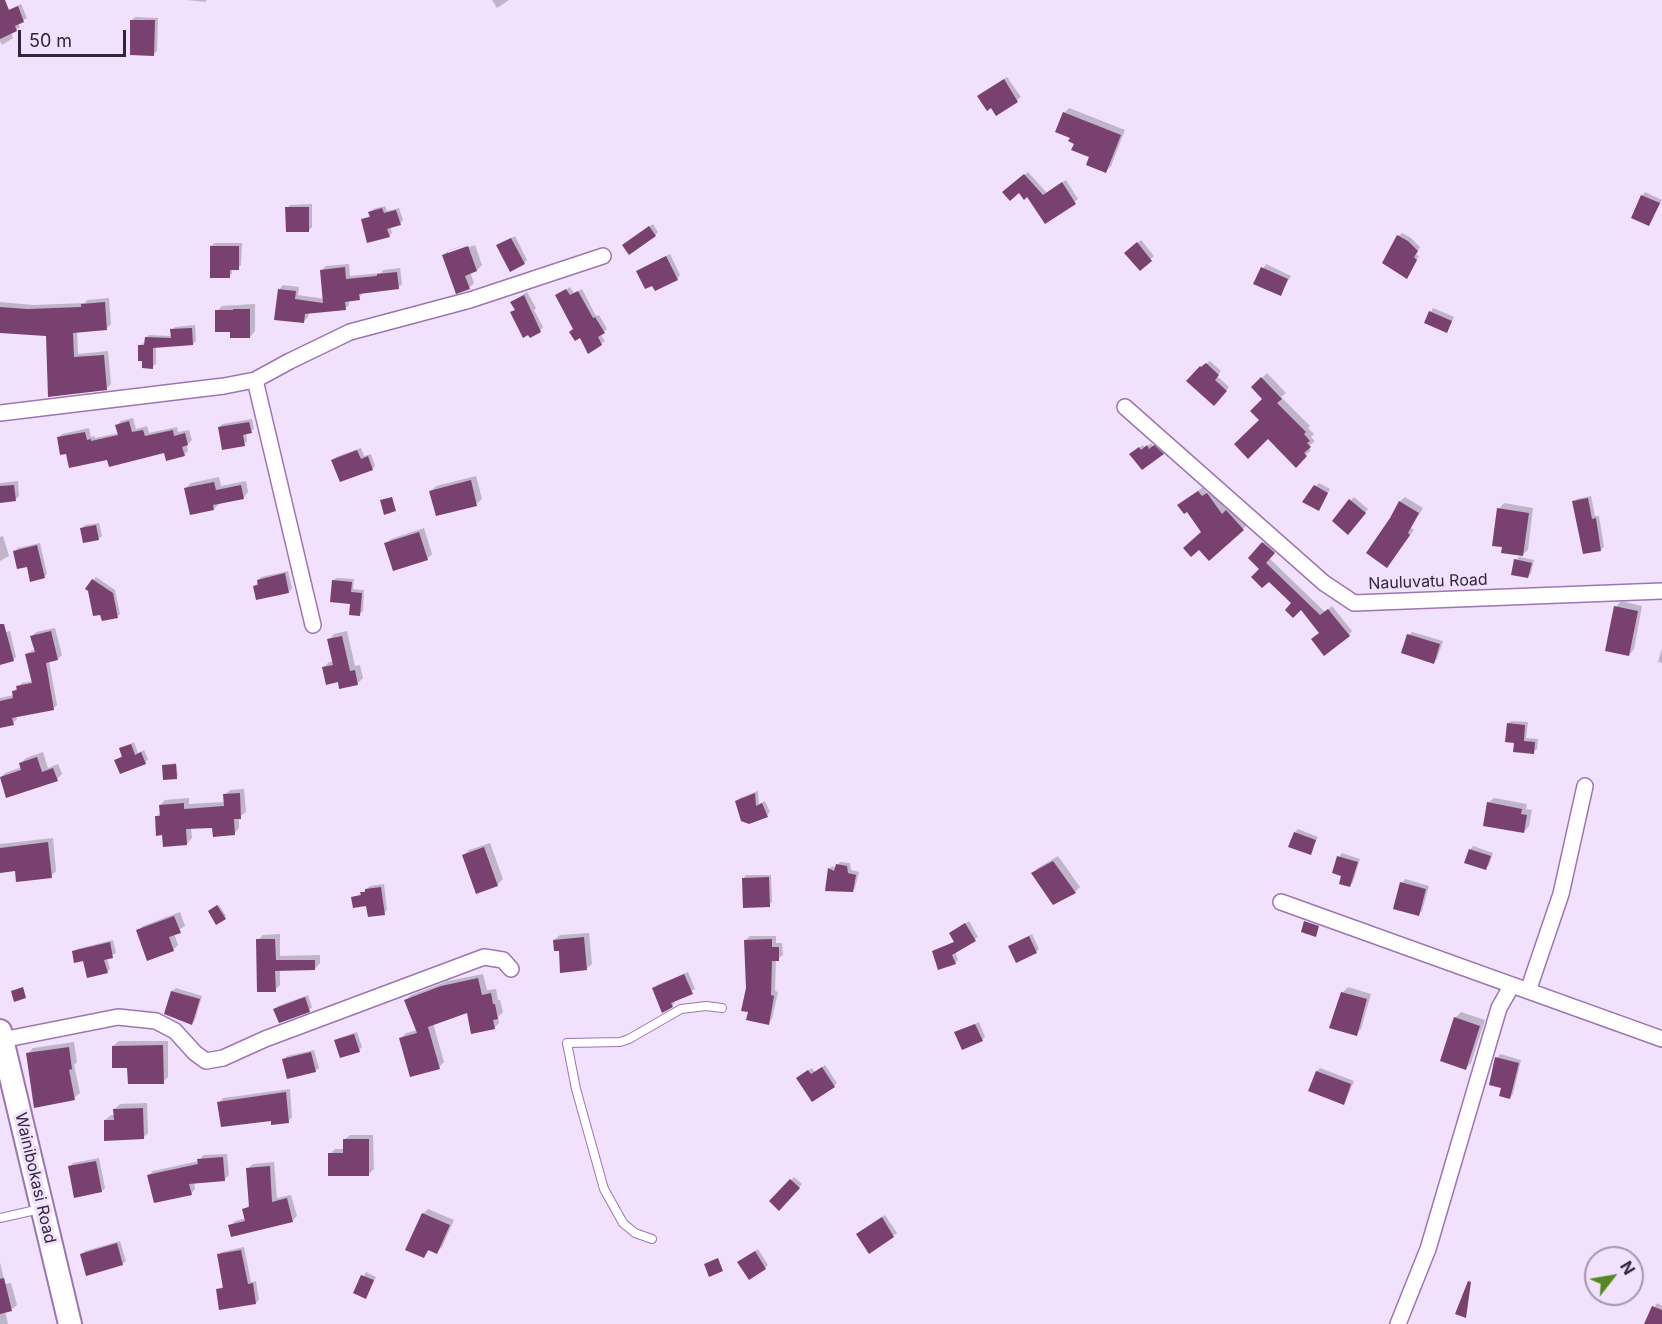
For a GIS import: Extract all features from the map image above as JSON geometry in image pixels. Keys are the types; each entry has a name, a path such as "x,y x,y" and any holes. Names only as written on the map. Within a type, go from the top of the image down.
{"main road":[{"name":"Wainibokasi Road","path":"1,1037 70,1324"}],"street":[{"path":"0,413 213,388 255,380 290,360 350,332 470,300 603,256"},
{"path":"255,380 313,625"},
{"name":"Nauluvatu Road","path":"1125,407 1324,583 1354,603 1662,591"},
{"path":"1528,991 1561,894 1585,786"},
{"path":"1281,902 1662,1039"},
{"path":"1,1037 118,1017 156,1021 175,1031 195,1053 206,1061 223,1058 265,1039 484,957 503,960 512,969"},
{"path":"1398,1324 1428,1249 1499,1008 1512,985"}],"lane":[{"path":"652,1239 635,1233 623,1223 604,1189 576,1089 567,1042 620,1042 681,1009 706,1006 722,1008"},
{"path":"0,1218 42,1209"}],"building":[{"path":"0,0 5,0 9,10 18,6 24,22 15,26 17,31 0,39"},
{"path":"130,20 155,20 154,56 130,55"},
{"path":"1004,79 1018,102 996,116 991,108 987,111 977,96"},
{"path":"1063,112 1121,135 1106,173 1086,165 1089,157 1071,150 1074,144 1068,141 1070,138 1055,132"},
{"path":"1024,174 1043,195 1062,182 1076,204 1045,224 1027,197 1024,200 1019,193 1010,201 1002,192"},
{"path":"1641,195 1660,203 1649,226 1631,218"},
{"path":"285,207 309,207 309,232 286,232"},
{"path":"382,208 384,213 396,210 401,225 387,229 390,237 367,243 361,219 370,217 368,212"},
{"path":"649,226 656,236 629,255 622,245"},
{"path":"1397,235 1408,241 1418,251 1414,257 1417,260 1407,279 1382,263"},
{"path":"511,238 525,264 510,272 496,245"},
{"path":"1137,242 1152,261 1140,271 1124,253"},
{"path":"210,246 239,246 239,270 230,270 230,278 210,278"},
{"path":"468,246 477,271 465,276 470,289 456,294 442,255"},
{"path":"666,256 678,280 655,291 652,286 645,289 636,271"},
{"path":"345,267 346,279 397,272 399,289 359,294 360,300 345,302 346,310 305,314 304,323 274,320 278,289 296,291 295,299 323,303 320,270"},
{"path":"1261,267 1288,279 1281,296 1253,284"},
{"path":"566,289 570,295 578,291 593,318 595,317 605,333 598,337 602,345 588,354 580,338 575,341 569,332 573,329 555,295"},
{"path":"524,295 541,332 530,338 528,335 523,338 510,312 515,310 510,302"},
{"path":"105,302 107,330 73,333 74,357 104,355 107,390 48,397 46,336 0,333 0,307 27,309 81,307 81,304"},
{"path":"250,309 250,338 230,338 230,332 215,332 215,310"},
{"path":"1429,311 1452,321 1447,333 1424,323"},
{"path":"192,328 193,345 153,348 153,369 142,368 142,361 138,361 138,345 144,345 145,337 171,338 170,329"},
{"path":"1206,363 1219,375 1215,380 1227,391 1214,406 1186,381"},
{"path":"1261,377 1282,399 1277,403 1306,432 1304,434 1310,441 1307,443 1311,447 1304,453 1307,456 1296,468 1268,439 1248,459 1234,444 1259,420 1250,411 1262,399 1251,387"},
{"path":"129,421 132,432 143,430 145,436 173,430 174,436 185,433 188,445 182,447 185,456 166,461 164,453 109,467 107,460 69,468 66,454 60,455 57,437 85,432 87,440 91,439 91,441 118,435 115,425"},
{"path":"249,422 252,433 243,435 245,446 222,450 218,427"},
{"path":"1147,445 1149,449 1154,445 1164,454 1142,470 1129,454"},
{"path":"357,450 361,459 368,456 373,470 340,482 331,460"},
{"path":"471,480 477,506 436,516 429,491"},
{"path":"214,482 216,490 241,485 244,499 213,505 214,510 190,515 184,488"},
{"path":"14,485 16,501 0,503 0,486"},
{"path":"1314,485 1328,493 1319,511 1302,502"},
{"path":"1198,491 1202,496 1207,493 1222,514 1226,510 1244,530 1209,561 1199,550 1191,557 1183,548 1201,532 1187,512 1184,514 1177,505"},
{"path":"392,497 396,511 384,515 380,500"},
{"path":"1588,498 1592,519 1596,518 1601,551 1583,554 1572,501"},
{"path":"1349,499 1366,513 1348,535 1332,521"},
{"path":"1399,501 1419,513 1408,533 1410,535 1387,568 1366,553"},
{"path":"1497,508 1529,513 1523,556 1501,553 1502,547 1492,546"},
{"path":"96,525 99,540 83,543 80,528"},
{"path":"419,532 428,560 393,571 384,543"},
{"path":"1262,542 1275,553 1266,563 1320,615 1328,609 1350,636 1324,656 1311,639 1319,633 1301,610 1293,618 1285,610 1291,603 1269,582 1262,588 1251,577 1259,569 1248,558"},
{"path":"37,545 45,578 30,582 27,567 17,569 13,551"},
{"path":"1514,559 1532,563 1528,578 1511,575"},
{"path":"285,573 289,593 256,600 253,586 258,585 257,580"},
{"path":"92,579 113,593 118,618 102,621 100,615 93,616 88,591 85,589"},
{"path":"332,580 352,582 351,592 362,593 360,616 349,615 350,604 330,602"},
{"path":"1614,606 1638,611 1629,656 1605,651"},
{"path":"0,624 4,624 14,661 0,665"},
{"path":"51,631 58,660 46,663 54,710 12,718 14,725 0,728 0,701 13,698 12,691 17,690 16,686 32,683 25,654 35,652 30,636"},
{"path":"1407,634 1440,644 1434,664 1401,653"},
{"path":"342,636 350,671 355,670 358,685 339,689 338,682 326,685 322,667 333,665 327,639"},
{"path":"1507,723 1525,725 1524,741 1535,742 1534,754 1513,752 1514,743 1505,742"},
{"path":"131,744 135,755 141,752 146,764 120,774 114,760 122,757 119,748"},
{"path":"37,757 42,772 53,768 58,781 6,798 0,777 21,770 19,763"},
{"path":"176,764 177,779 163,780 162,765"},
{"path":"240,793 241,819 234,819 235,835 213,837 212,828 186,829 187,845 163,847 162,835 156,836 155,816 160,816 159,805 184,803 184,809 224,806 223,794"},
{"path":"755,793 756,806 762,803 768,817 749,824 741,821 735,801"},
{"path":"1487,802 1522,809 1521,814 1527,815 1524,833 1483,826"},
{"path":"1294,832 1316,840 1311,855 1288,847"},
{"path":"48,842 52,878 16,882 15,871 0,873 0,848"},
{"path":"484,847 498,886 476,894 462,855"},
{"path":"1469,849 1491,856 1486,870 1464,863"},
{"path":"1337,856 1358,862 1350,887 1339,884 1341,876 1332,873"},
{"path":"1053,861 1076,893 1053,905 1031,873"},
{"path":"836,864 847,866 848,873 856,875 853,892 825,891 828,868 834,871"},
{"path":"769,877 770,907 743,908 742,878"},
{"path":"1400,882 1426,889 1419,916 1393,909"},
{"path":"381,887 385,915 368,917 366,906 353,908 351,897 361,895 360,892 365,892 365,889"},
{"path":"217,905 226,919 216,925 208,911"},
{"path":"174,916 181,933 169,937 174,951 147,961 136,930"},
{"path":"1304,921 1319,926 1316,937 1301,932"},
{"path":"965,923 976,941 952,955 956,964 938,970 932,951 954,942 949,933"},
{"path":"1029,936 1037,953 1016,963 1008,946"},
{"path":"584,937 587,970 560,973 559,951 554,951 553,940"},
{"path":"256,939 275,939 276,960 315,960 315,970 275,971 276,992 257,992"},
{"path":"772,939 772,947 779,947 779,961 772,961 771,995 774,996 769,1025 746,1020 748,1012 741,1011 746,988 744,940"},
{"path":"110,942 113,958 104,960 108,973 87,978 83,961 74,963 72,951"},
{"path":"684,974 693,994 671,1003 673,1007 662,1013 652,988"},
{"path":"478,978 482,995 491,993 493,1004 495,1004 498,1019 493,1020 495,1029 471,1034 467,1013 428,1027 440,1069 410,1077 399,1038 417,1033 404,1000 441,986"},
{"path":"23,987 26,998 14,1002 11,991"},
{"path":"171,991 200,999 192,1025 164,1014"},
{"path":"1341,992 1367,999 1357,1036 1329,1028"},
{"path":"305,997 310,1012 279,1023 273,1009"},
{"path":"1454,1017 1480,1026 1466,1070 1440,1061"},
{"path":"975,1024 983,1041 962,1050 954,1032"},
{"path":"354,1034 360,1052 340,1058 334,1040"},
{"path":"163,1045 164,1084 128,1084 127,1068 112,1068 112,1046"},
{"path":"69,1047 72,1069 69,1070 75,1100 34,1108 26,1053"},
{"path":"311,1052 316,1072 287,1079 282,1059"},
{"path":"1495,1057 1519,1063 1510,1099 1499,1096 1501,1088 1489,1085"},
{"path":"822,1067 835,1087 812,1102 796,1078 808,1070 811,1074"},
{"path":"1316,1071 1351,1084 1344,1105 1308,1091"},
{"path":"286,1092 289,1123 271,1125 271,1121 221,1127 217,1102"},
{"path":"143,1108 144,1139 104,1141 104,1120 114,1120 113,1109"},
{"path":"343,1139 369,1139 369,1176 328,1176 328,1153 343,1153"},
{"path":"223,1157 225,1181 189,1184 192,1195 154,1203 147,1175 198,1164 197,1159"},
{"path":"96,1161 102,1192 74,1198 68,1166"},
{"path":"270,1166 272,1202 287,1198 293,1222 231,1237 228,1225 245,1221 242,1209 249,1207 246,1168"},
{"path":"790,1179 800,1188 779,1211 769,1201"},
{"path":"422,1213 450,1225 437,1254 428,1250 424,1258 405,1250"},
{"path":"882,1217 894,1237 869,1254 856,1234"},
{"path":"117,1243 123,1265 86,1276 80,1254"},
{"path":"241,1250 248,1284 253,1283 256,1304 219,1310 216,1289 223,1288 217,1254"},
{"path":"755,1251 766,1269 749,1280 737,1262"},
{"path":"718,1258 723,1271 709,1277 704,1264"},
{"path":"361,1275 374,1280 366,1299 353,1293"},
{"path":"4,1278 12,1311 0,1314 0,1279"},
{"path":"1468,1281 1471,1282 1466,1318 1455,1314"},
{"path":"1652,1306 1662,1310 1662,1324 1644,1324"}]}
